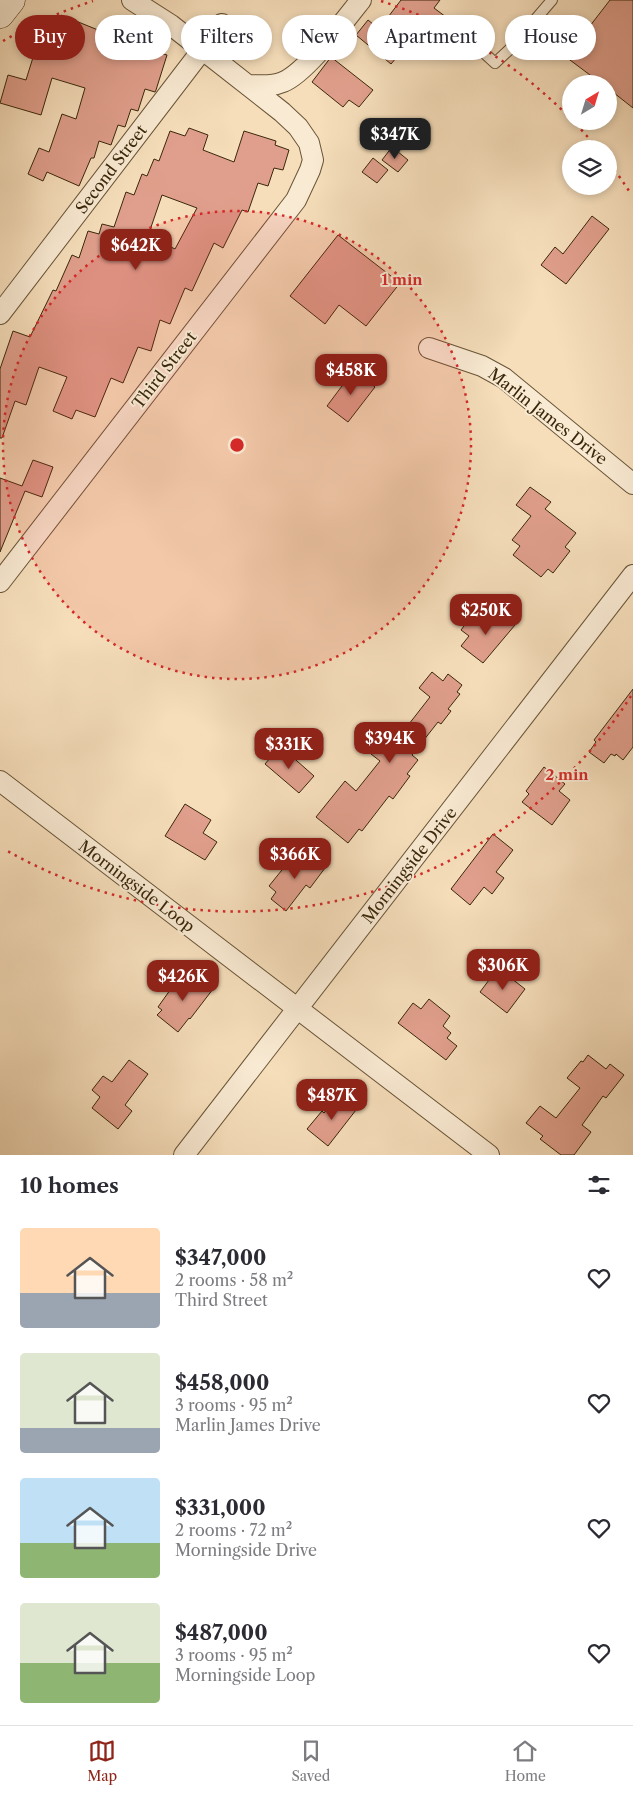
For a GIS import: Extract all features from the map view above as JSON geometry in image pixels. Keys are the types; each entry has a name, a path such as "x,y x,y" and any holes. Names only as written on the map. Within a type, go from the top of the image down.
{"street":[{"path":"0,14 11,0"},
{"path":"132,0 181,33"},
{"path":"216,60 248,85 270,85 284,82 310,62 361,0"},
{"name":"Second Street","path":"0,314 195,60"},
{"name":"Third Street","path":"0,582 296,200 313,160 309,143 298,127 248,85"},
{"name":"Marlin James Drive","path":"429,348 482,366 504,378 633,484"},
{"name":"Morningside Drive","path":"184,1155 633,575"},
{"name":"Morningside Loop","path":"0,781 489,1155"}],"lane":[{"path":"492,60 495,63 510,49 552,0"}],"building":[{"path":"401,0 440,0 434,8 443,15 390,15"},
{"path":"610,0 633,0 633,108 618,96 618,75 590,75 570,60 596,60 596,18"},
{"path":"367,21 367,44 357,34"},
{"path":"85,25 95,29 95,60 165,60 155,92 145,89 138,111 131,109 125,127 118,125 111,145 99,141 94,158 91,158 79,186 47,172 43,181 28,174 39,148 49,152 62,114 76,119 85,88 52,78 41,115 0,103 8,75 26,80 32,60 85,60"},
{"path":"329,60 335,60 373,90 359,107 349,100 343,107 312,82"},
{"path":"386,60 394,60 391,64"},
{"path":"189,128 208,135 203,150 234,162 244,131 276,141 275,145 289,150 283,170 274,168 268,186 258,183 248,212 242,210 223,248 214,243 192,291 185,288 170,324 160,320 151,351 138,347 123,383 111,378 95,417 76,410 72,419 53,411 67,377 39,367 26,405 15,401 2,438 0,438 0,369 13,331 30,337 53,290 56,291 72,255 79,258 88,231 99,234 102,224 114,227 126,192 134,195 142,174 147,176 154,159 159,161 170,131 185,136","holes":["162,195 197,208 175,249 148,236"]},
{"path":"392,147 408,160 398,172 382,160"},
{"path":"373,158 388,170 377,183 362,172"},
{"path":"592,216 609,229 566,284 541,265 555,247 563,254"},
{"path":"338,235 400,283 366,326 339,305 325,324 290,296"},
{"path":"354,370 375,387 348,422 327,406"},
{"path":"33,460 53,467 42,497 25,491 0,552 0,478 22,486"},
{"path":"530,487 551,502 545,509 576,533 565,547 570,551 553,573 548,569 541,577 513,555 520,546 512,540 531,516 516,505"},
{"path":"496,611 515,625 483,663 461,646 469,636 461,630 470,618 483,628"},
{"path":"432,672 443,681 448,674 462,685 457,692 460,694 448,709 451,711 441,724 438,722 412,755 418,760 407,774 410,776 393,799 389,796 362,831 359,829 348,843 316,817 345,781 356,791 380,761 371,754 386,735 395,742 430,697 419,688"},
{"path":"633,689 633,747 623,760 616,754 615,756 611,754 604,763 589,752 596,742 594,740"},
{"path":"280,746 314,776 299,793 265,764"},
{"path":"544,767 565,784 559,791 570,800 552,825 522,802 529,794 526,791"},
{"path":"185,804 211,820 203,833 217,842 205,860 165,836"},
{"path":"493,834 513,850 496,872 504,878 492,894 484,887 470,905 451,889"},
{"path":"307,853 325,868 310,888 306,885 286,911 271,899 276,892 269,886 290,860 297,866"},
{"path":"498,968 525,989 507,1013 480,992"},
{"path":"180,976 196,987 201,979 213,989 178,1032 157,1015 162,1010 158,1007"},
{"path":"429,999 450,1016 443,1026 451,1033 447,1038 457,1046 446,1060 398,1023 413,1003 421,1009"},
{"path":"588,1055 606,1069 610,1064 624,1075 606,1098 603,1096 582,1125 591,1132 574,1155 561,1155 540,1139 543,1136 526,1123 540,1106 556,1118 580,1088 567,1078"},
{"path":"129,1060 148,1074 125,1105 132,1111 118,1129 92,1108 100,1097 92,1090 103,1076 112,1082"},
{"path":"337,1096 356,1110 328,1146 307,1129 322,1111 324,1113"}]}
